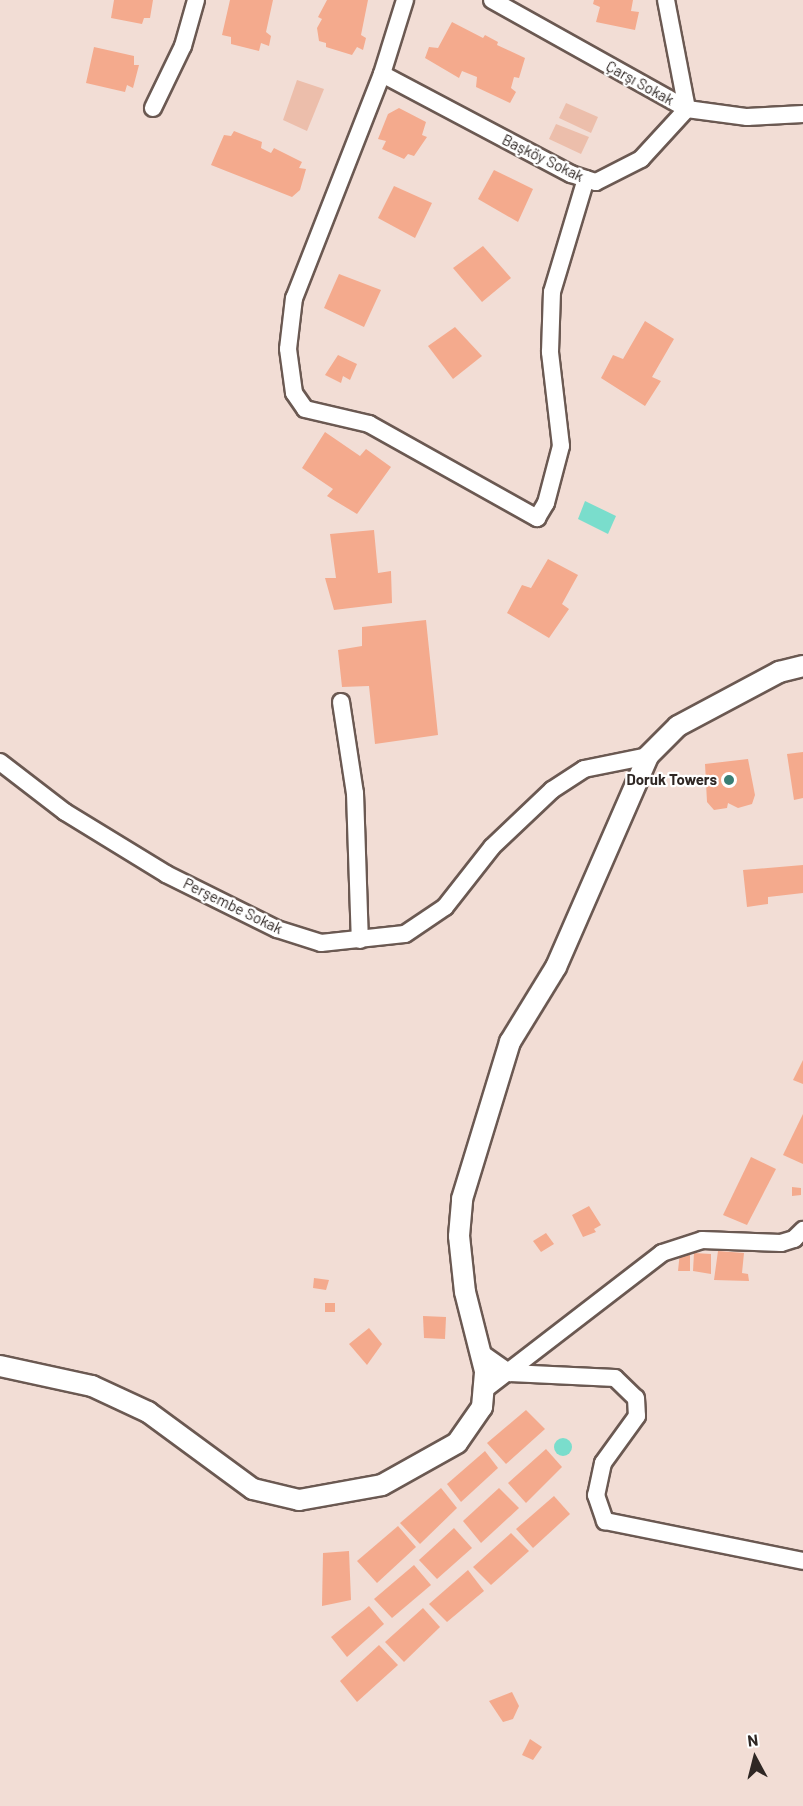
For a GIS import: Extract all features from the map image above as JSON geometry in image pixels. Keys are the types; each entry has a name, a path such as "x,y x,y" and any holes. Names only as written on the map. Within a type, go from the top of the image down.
{"street":[{"path":"153,108 183,46 196,0"},
{"path":"405,0 382,74 294,298 288,349 294,393 305,409 369,424 537,518 546,503 561,446 550,352 552,292 586,179"},
{"name":"Çarşı Sokak","path":"492,0 687,109 747,117 803,114"},
{"path":"666,0 687,109"},
{"name":"Başköy Sokak","path":"382,74 586,179 596,182 641,159 687,109"},
{"path":"0,1366 92,1386 148,1412 253,1489 298,1500 382,1485 457,1443 482,1407 485,1371 465,1292 459,1236 462,1199 510,1042 556,968 648,756 678,726 779,672 803,666"},
{"path":"341,702 355,793 360,940"},
{"name":"Perşembe Sokak","path":"0,762 65,812 146,861 267,924 321,944 405,934 445,907 492,848 552,790 584,769 648,756"},
{"path":"483,1391 510,1373 662,1253 702,1240 781,1243 794,1239 803,1230"},
{"path":"480,1352 510,1373 615,1378 636,1398 637,1416 603,1463 596,1495 605,1521 803,1561"}],"shaded area":[{"path":"297,80 324,89 307,131 283,120"},
{"path":"566,103 598,117 591,133 559,118"},
{"path":"556,124 589,137 581,154 549,139"}],"water":[{"path":"585,501 616,516 608,534 578,519"},
{"path":"563,1438 569,1441 572,1447 569,1453 563,1456 557,1453 554,1447 557,1441"}],"building":[{"path":"114,0 153,0 150,18 144,18 142,24 111,18"},
{"path":"230,0 273,0 266,32 271,36 269,46 261,43 259,51 231,44 231,37 222,35"},
{"path":"327,0 368,0 361,35 366,38 363,50 357,47 352,55 326,47 326,43 319,41 317,28 322,19 318,17"},
{"path":"594,0 633,0 631,11 639,12 635,30 596,22 600,7 593,4"},
{"path":"452,22 483,38 485,35 498,42 497,45 525,58 519,78 514,77 511,88 516,92 510,103 476,87 477,77 462,71 459,78 425,58 429,47 438,48"},
{"path":"94,47 134,56 134,65 139,65 133,88 127,85 125,92 86,83"},
{"path":"399,108 426,122 422,135 427,137 414,156 408,154 404,159 382,149 386,141 378,139 388,114"},
{"path":"234,131 262,142 261,148 271,153 274,148 302,162 299,168 306,169 300,190 292,197 211,165 224,135 231,136"},
{"path":"494,170 533,189 518,222 478,199"},
{"path":"394,186 432,203 415,238 378,218"},
{"path":"483,246 511,278 482,302 453,268"},
{"path":"339,274 381,290 364,327 324,308"},
{"path":"645,321 674,339 652,377 661,381 645,406 601,378 613,355 623,359"},
{"path":"455,327 482,356 453,379 428,346"},
{"path":"338,355 357,364 350,380 343,376 341,383 325,375"},
{"path":"325,432 360,456 366,449 391,467 357,514 327,496 333,489 302,468"},
{"path":"374,530 378,573 391,571 392,603 334,610 325,578 336,578 330,534"},
{"path":"548,559 578,575 562,604 569,609 549,638 507,613 522,585 531,588"},
{"path":"426,620 438,735 375,744 369,686 342,687 338,650 362,646 362,627"},
{"path":"803,752 803,798 794,800 787,754"},
{"name":"Doruk Towers","path":"748,759 755,795 752,804 738,808 728,803 727,808 714,810 707,802 705,764"},
{"path":"803,865 803,893 768,897 768,904 747,907 743,870"},
{"path":"803,1060 803,1084 793,1080"},
{"path":"803,1114 803,1164 783,1155"},
{"path":"751,1157 776,1169 747,1225 723,1215"},
{"path":"792,1187 801,1188 801,1195 792,1196"},
{"path":"589,1206 601,1225 594,1229 596,1232 583,1237 572,1215"},
{"path":"546,1233 554,1244 541,1252 533,1241"},
{"path":"718,1251 744,1253 742,1273 748,1274 749,1281 714,1280"},
{"path":"680,1252 690,1252 690,1271 678,1271"},
{"path":"694,1253 711,1254 711,1274 693,1271"},
{"path":"314,1278 329,1280 326,1290 313,1288"},
{"path":"325,1303 335,1303 335,1312 325,1312"},
{"path":"423,1316 446,1317 445,1339 424,1338"},
{"path":"369,1328 382,1344 367,1365 349,1344"},
{"path":"526,1410 545,1429 506,1464 487,1443"},
{"path":"546,1449 562,1467 526,1503 508,1483"},
{"path":"485,1451 498,1468 461,1502 447,1484"},
{"path":"441,1488 457,1508 420,1544 400,1523"},
{"path":"499,1488 519,1508 481,1543 463,1521"},
{"path":"554,1496 570,1514 533,1548 516,1529"},
{"path":"398,1526 416,1547 377,1583 357,1561"},
{"path":"454,1528 472,1548 437,1579 419,1560"},
{"path":"511,1533 529,1551 491,1585 473,1567"},
{"path":"349,1551 351,1600 322,1606 323,1553"},
{"path":"414,1565 431,1585 392,1618 374,1599"},
{"path":"468,1570 484,1591 447,1622 429,1604"},
{"path":"369,1606 384,1624 347,1657 331,1637"},
{"path":"423,1608 440,1627 404,1662 385,1642"},
{"path":"379,1645 398,1665 357,1702 340,1681"},
{"path":"512,1692 519,1706 513,1719 503,1722 489,1701"},
{"path":"530,1739 542,1747 533,1760 522,1755"}],"place":[{"name":"Doruk Towers","path":"729,780"}]}
